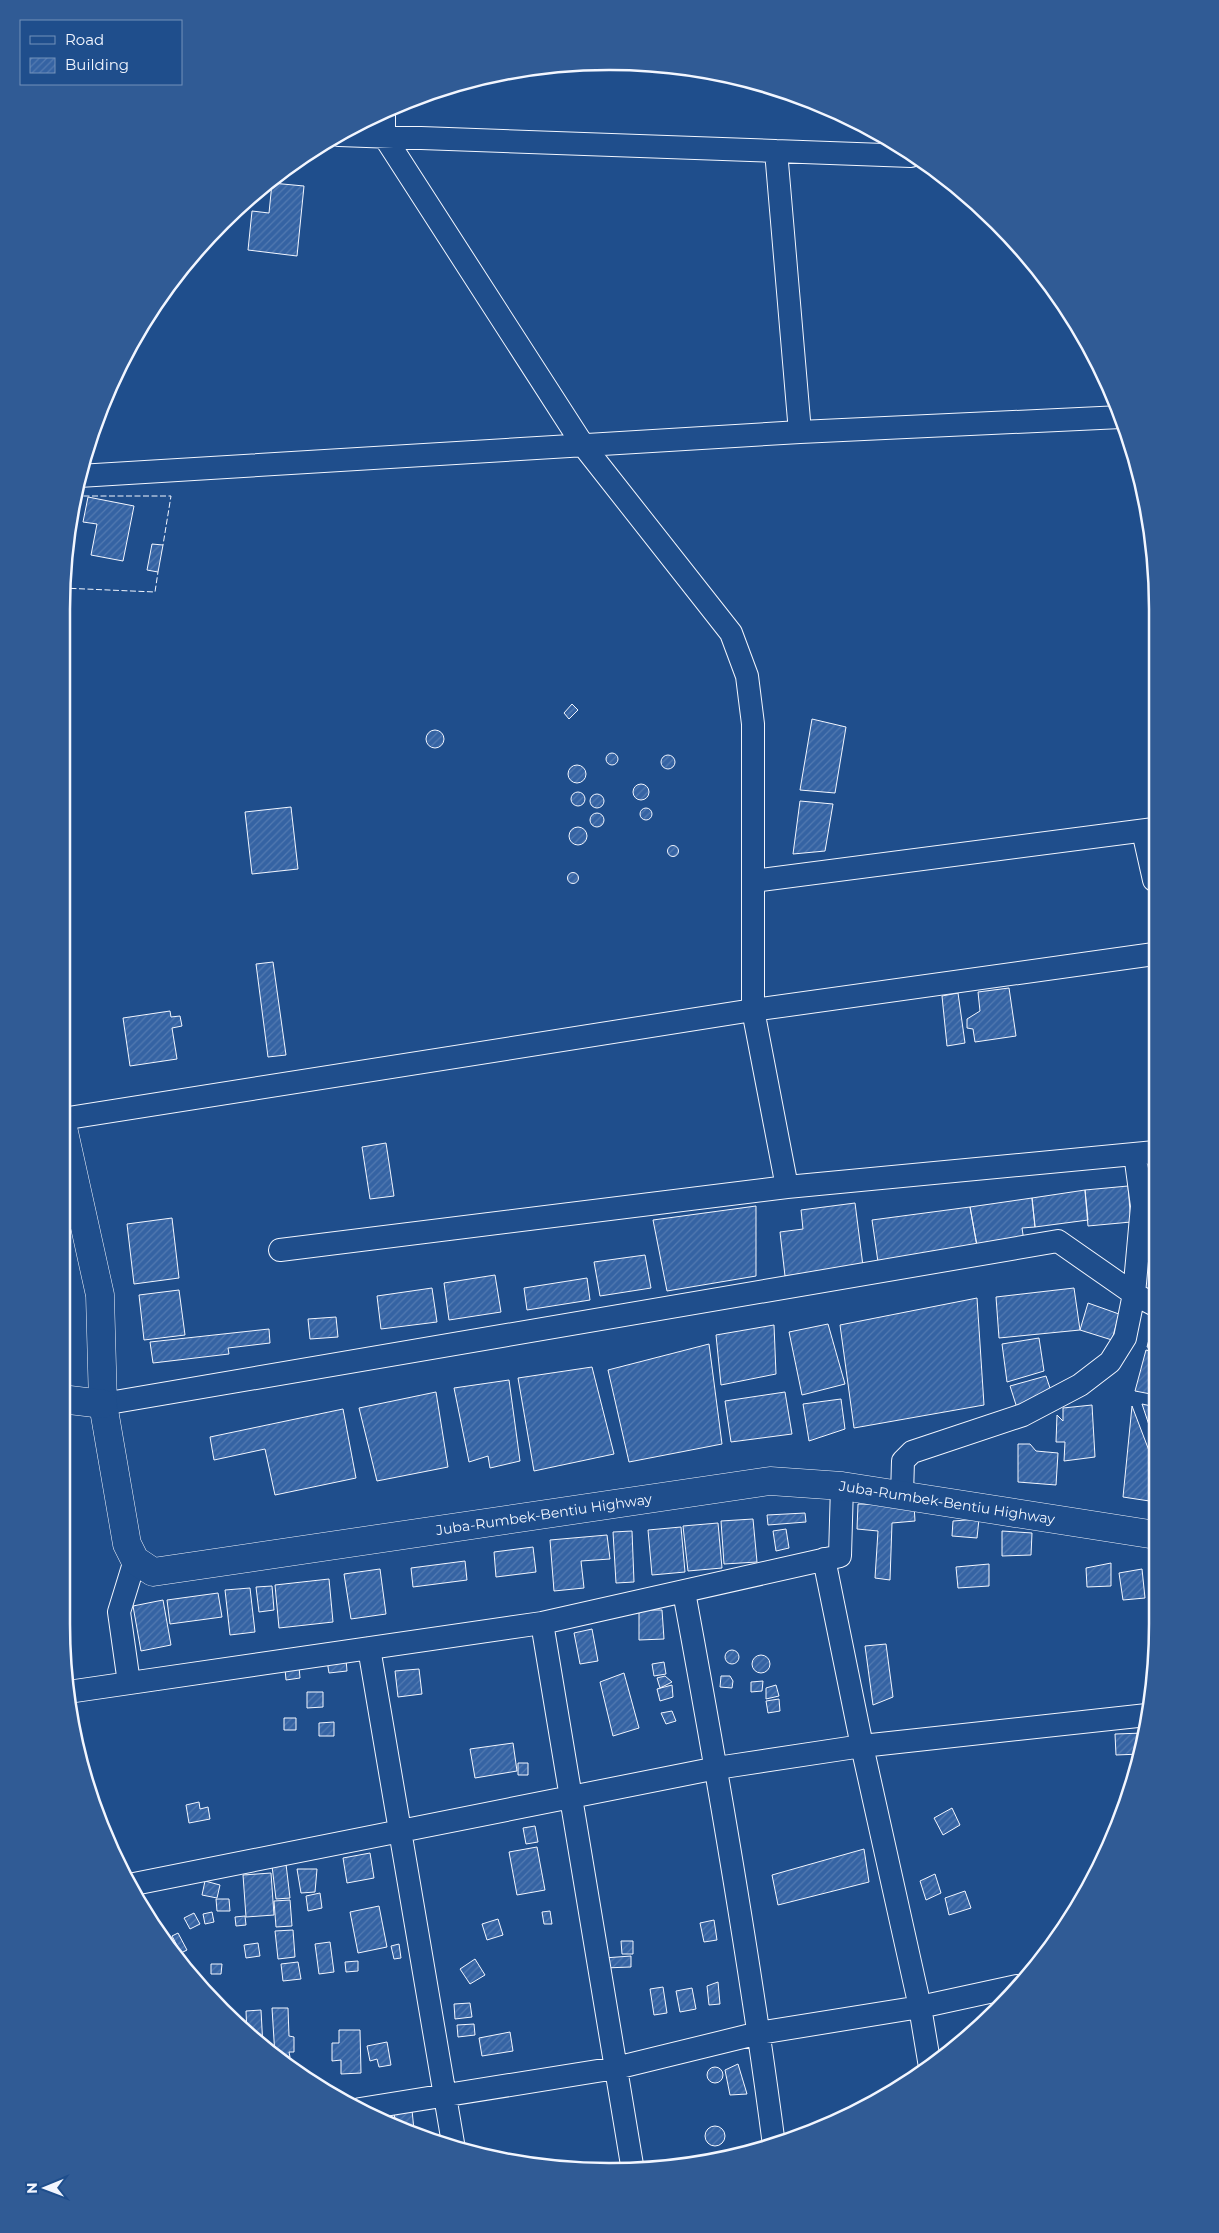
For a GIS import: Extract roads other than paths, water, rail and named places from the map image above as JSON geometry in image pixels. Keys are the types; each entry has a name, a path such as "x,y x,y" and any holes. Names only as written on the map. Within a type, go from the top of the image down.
{"main road":[{"path":"70,1159 100,1295 100,1364 103,1404 127,1544 135,1560"},
{"path":"70,1400 103,1404"},
{"name":"Juba-Rumbek-Bentiu Highway","path":"135,1560 153,1572 770,1482 842,1486 1149,1537"}],"street":[{"path":"384,120 384,136 583,445 731,633 747,676 753,724 753,1010 787,1187"},
{"path":"353,135 900,156"},
{"path":"776,151 800,432"},
{"path":"87,476 800,432 1113,417"},
{"path":"754,881 1148,830"},
{"path":"70,1118 753,1010 1149,955"},
{"path":"280,1250 787,1187 1145,1153 1134,1294 1125,1338 1110,1362 1080,1385 1023,1415 912,1452 903,1461 902,1495"},
{"path":"103,1404 1058,1241 1134,1294 1149,1302"},
{"path":"75,1691 542,1623 840,1556 842,1486"},
{"path":"824,1559 862,1746 920,2007 929,2058"},
{"path":"129,1683 119,1612 135,1560"},
{"path":"684,1592 717,1768 759,2033 773,2137"},
{"path":"542,1623 632,2162"},
{"path":"369,1648 453,2139"},
{"path":"137,1883 571,1799 717,1768 862,1746 1141,1717"},
{"path":"371,2107 616,2068 759,2033 920,2007 1006,1988"}]}
